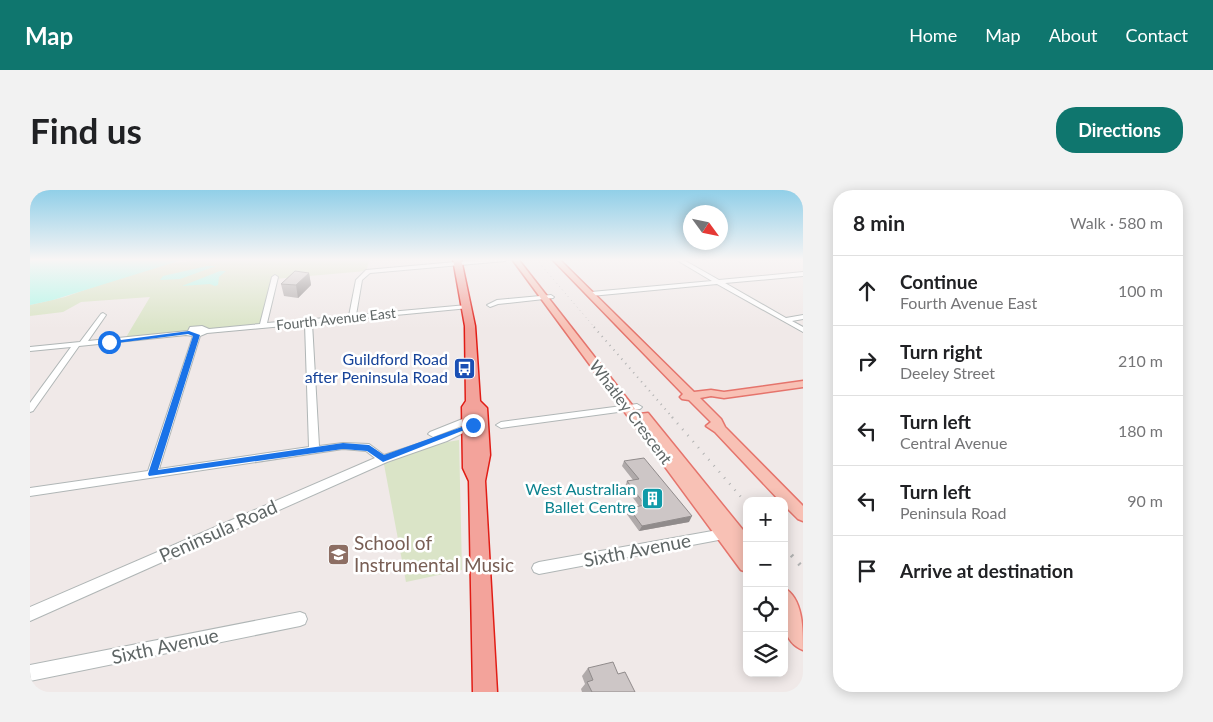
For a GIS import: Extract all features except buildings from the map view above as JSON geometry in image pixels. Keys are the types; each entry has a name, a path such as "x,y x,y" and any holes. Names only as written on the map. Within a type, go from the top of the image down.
{"highway":[{"path":"462,282 470,326 473,402 469,407 472,421 471,468 477,482 485,692"}],"main road":[{"name":"Whatley Crescent","path":"535,282 548,297"},
{"name":"Whatley Crescent","path":"537,282 729,532 743,558"},
{"path":"580,282 653,360 654,366 690,399 710,425 719,429 801,510"},
{"path":"690,399 803,384"},
{"name":"Whatley Crescent","path":"729,532 743,544"},
{"path":"788,601 803,620"},
{"path":"788,621 803,641"}],"street":[{"path":"263,326 274,282"},
{"path":"352,318 359,282"},
{"path":"591,294 725,282"},
{"path":"720,283 803,330"},
{"path":"490,305 498,302 548,297"},
{"name":"Fourth Avenue East","path":"30,349 467,307"},
{"path":"30,409 103,315"},
{"path":"785,320 803,318"},
{"path":"308,322 314,451"},
{"path":"152,474 197,333"},
{"path":"501,425 633,407"},
{"name":"Peninsula Road","path":"30,614 406,449 418,447 472,421"},
{"path":"30,492 356,446 369,448 383,459"},
{"name":"Sixth Avenue","path":"539,568 729,532"},
{"name":"Sixth Avenue","path":"30,673 300,619"}],"shaded area":[{"path":"30,282 110,282 53,300 30,305"},
{"path":"105,282 274,282 261,327 125,339 150,297 81,302 63,312 30,316 30,305 65,297"},
{"path":"191,282 218,282 218,285 215,286 210,284 182,286"},
{"path":"459,440 462,570 406,582 383,459 418,447"}],"railway":[{"path":"556,282 595,328"},
{"path":"594,327 673,418"},
{"path":"672,417 743,499"},
{"path":"788,551 803,568"}],"place":[{"name":"Guildford Road after Peninsula Road","path":"464,368"},
{"name":"West Australian Ballet Centre","path":"652,498"},
{"name":"School of Instrumental Music","path":"338,554"}],"route":[{"path":"109,342 189,333 197,335 180,382 152,474 343,446 369,448 383,459 473,425"}]}
